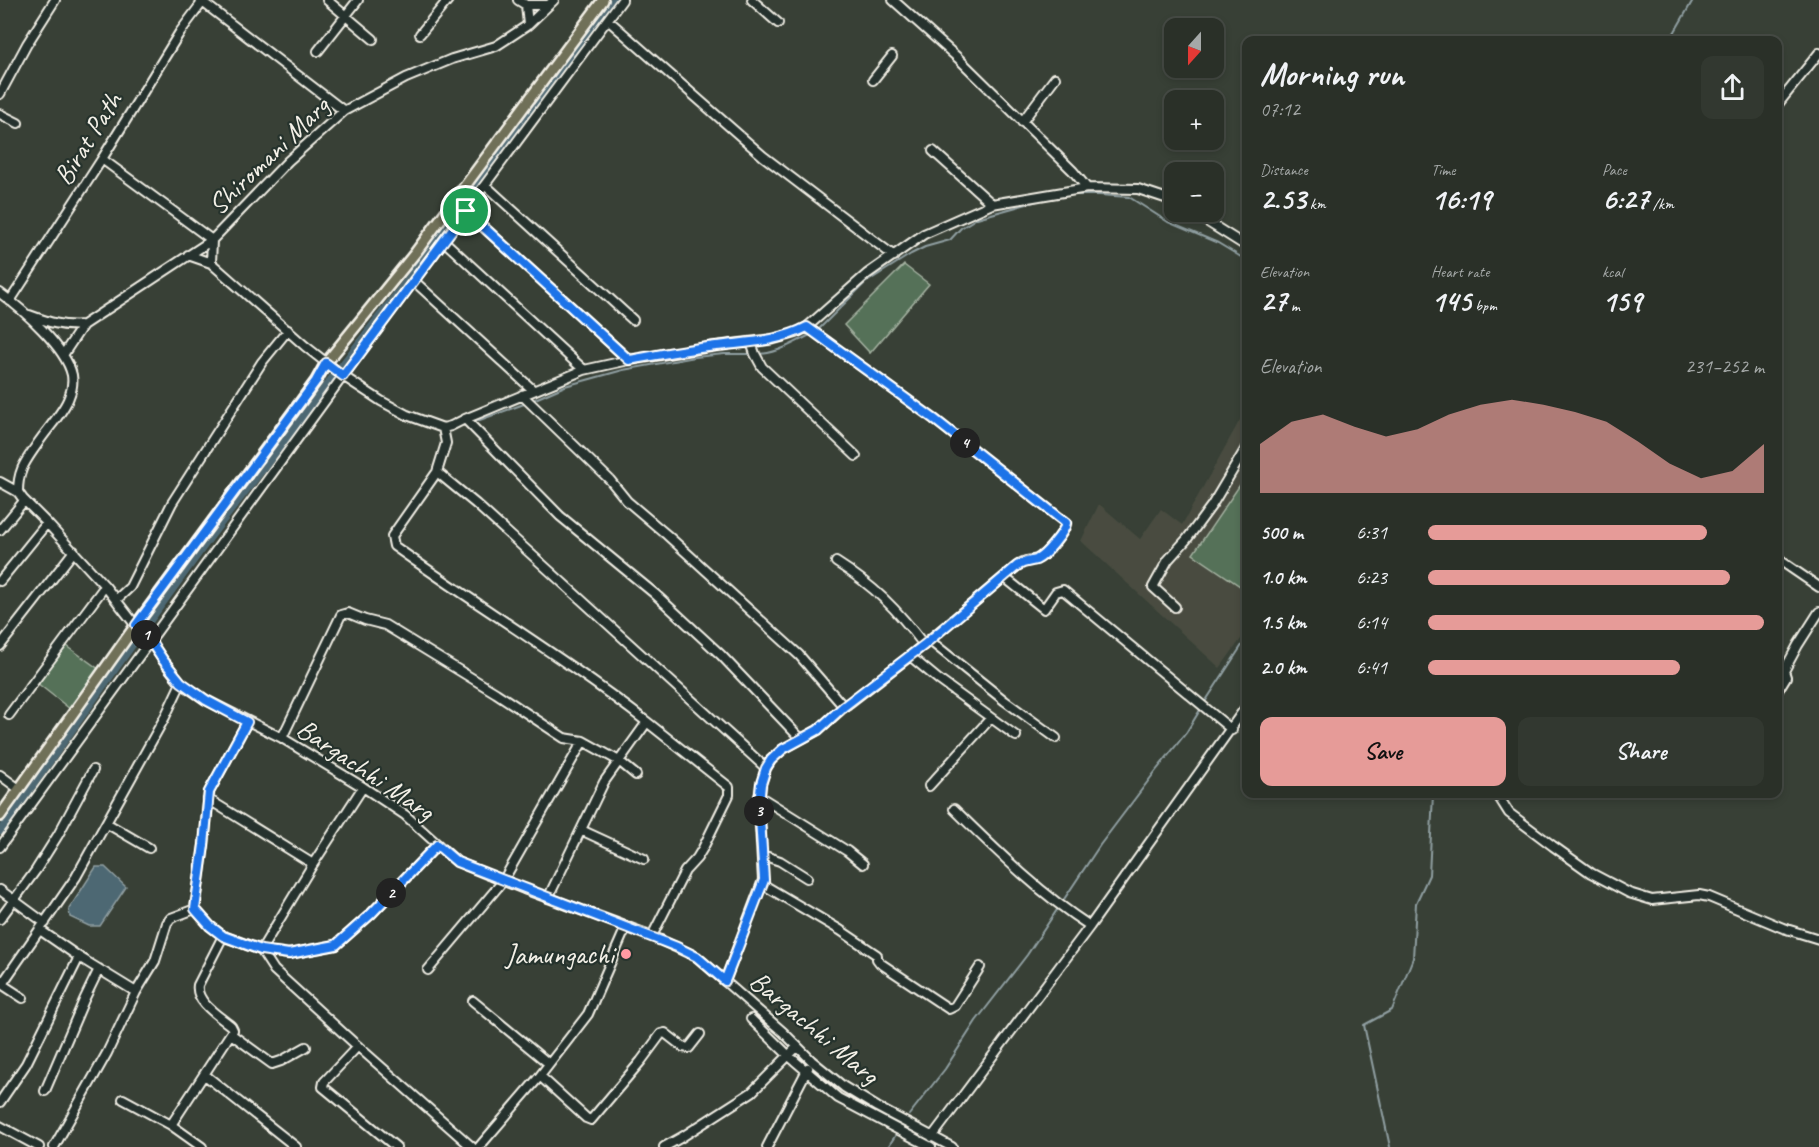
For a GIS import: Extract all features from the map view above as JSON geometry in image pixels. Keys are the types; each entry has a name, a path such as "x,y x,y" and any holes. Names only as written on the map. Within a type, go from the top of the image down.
{"main road":[{"path":"0,816 316,381 416,252 603,0"}],"street":[{"path":"0,94 55,0"},
{"path":"327,0 373,39"},
{"path":"318,51 358,0"},
{"path":"420,34 448,0"},
{"path":"518,0 526,5 551,2"},
{"path":"0,846 149,638 622,0"},
{"path":"752,0 778,23"},
{"path":"893,0 958,58 1073,171 1087,188"},
{"path":"202,1 344,111"},
{"name":"Birat Path","path":"10,301 102,159 180,32 202,1"},
{"name":"Shiromani Marg","path":"63,355 83,325 212,240 288,161 344,111 406,78 452,59 496,46 528,25 551,2"},
{"path":"526,5 528,25"},
{"path":"608,20 763,156 894,256"},
{"path":"1782,99 1819,53"},
{"path":"873,80 892,56"},
{"path":"1022,122 1055,78"},
{"path":"0,114 18,123"},
{"path":"933,151 992,204"},
{"path":"102,159 212,240 211,263"},
{"path":"485,185 633,320"},
{"path":"188,255 211,263 342,376 407,415 443,428 584,370 629,360 774,339 796,333 807,327 867,274 924,234 992,204 1087,188 1138,189 1164,198"},
{"path":"466,211 629,360"},
{"path":"1208,222 1242,243"},
{"path":"444,241 584,370"},
{"path":"414,281 533,390"},
{"path":"0,293 27,315 63,355 72,374 73,384 69,399 24,463 18,477 18,492 0,482"},
{"path":"27,315 69,327 83,325"},
{"path":"725,981 762,884 759,796 766,768 777,753 818,730 843,707 910,656 1017,566 1040,557 1065,530 1066,523 934,419 807,327"},
{"path":"116,600 130,587 172,503 262,362 288,330"},
{"path":"751,342 754,354 762,367 856,456"},
{"path":"522,395 610,480 627,501 799,655 843,707"},
{"path":"465,419 560,516 655,594 721,655 801,739"},
{"path":"443,428 446,443 437,472 392,536 394,546 585,676 729,787 729,795 703,848 685,872 652,936"},
{"path":"1175,607 1153,587 1168,560 1212,505 1242,455"},
{"path":"437,472 476,504 766,768"},
{"name":"Bargachhi Marg","path":"18,492 105,586 138,628 149,638 181,682 206,700 282,738 363,787 405,815 457,862 652,936 697,957 844,1087 952,1147"},
{"path":"0,530 24,501"},
{"path":"0,580 47,522"},
{"path":"0,646 74,551"},
{"path":"836,562 872,587 927,642 1056,738"},
{"path":"1782,563 1819,587"},
{"path":"1004,578 1044,609 1056,592 1063,590 1232,730"},
{"path":"9,716 105,586"},
{"path":"282,738 341,615 346,612 385,625 564,738 583,741 619,761 636,775"},
{"path":"1782,667 1819,612"},
{"path":"910,656 1016,736"},
{"path":"1782,670 1786,677 1782,684"},
{"path":"23,998 1,984 76,877 165,717 181,682"},
{"path":"932,1137 1090,926 1242,714"},
{"path":"929,786 990,718"},
{"path":"247,722 214,782 208,800 195,909 210,926 223,936 261,950 289,954 336,945 371,914 437,845"},
{"path":"548,898 604,782 647,722"},
{"path":"428,970 502,881 583,741"},
{"path":"0,919 58,835 93,770"},
{"path":"0,775 19,789"},
{"path":"261,950 363,787"},
{"path":"759,796 847,851 863,864"},
{"path":"1500,798 1509,813 1553,846 1591,873 1629,893 1652,900 1699,895 1709,897 1774,925 1819,939"},
{"path":"208,800 313,864"},
{"path":"954,809 1002,856 1066,910 1090,926"},
{"path":"106,823 149,848"},
{"path":"581,830 644,859"},
{"path":"762,855 780,861 807,878"},
{"path":"762,884 857,941 877,955 880,963 950,1009 955,1006 981,967"},
{"path":"0,890 79,957 136,992"},
{"path":"54,1147 106,1053 136,992 155,961 169,920 195,909"},
{"path":"479,1147 540,1076 588,1014 626,927"},
{"path":"171,1125 231,1034 231,1026 199,999 196,992 223,936"},
{"path":"261,950 274,970 472,1147"},
{"path":"0,1102 26,1064 79,957"},
{"path":"45,1091 99,969"},
{"path":"473,1001 548,1064"},
{"path":"751,1019 789,1056 838,1098 932,1147"},
{"path":"231,1034 272,1065 306,1047"},
{"path":"540,1076 585,1118 591,1120 661,1034 689,1048 700,1034"},
{"path":"358,1046 324,1082 323,1087 396,1147"},
{"path":"664,1147 752,1092 797,1047"},
{"path":"767,1147 812,1061"},
{"path":"205,1075 296,1147"},
{"path":"123,1099 171,1125 202,1147"},
{"path":"0,1126 39,1147"}],"shaded area":[{"path":"1242,416 1242,638 1220,668 1081,541 1099,504 1140,539 1161,509 1182,525"}],"green space":[{"path":"904,265 929,284 870,353 844,325"},
{"path":"1242,482 1242,587 1193,554"},
{"path":"67,646 100,670 70,709 37,683"}],"water":[{"path":"96,867 105,867 126,887 100,926 89,926 70,917 69,909"}],"waterway":[{"path":"148,623 213,533 408,280 614,0"},
{"path":"1672,36 1693,0"},
{"path":"1065,195 1129,197 1168,222 1218,243 1242,258"},
{"path":"818,330 865,283 911,254 925,247 950,240 961,228 977,218 1045,199"},
{"path":"757,354 778,350 810,335"},
{"path":"533,400 565,386 623,370 695,357 752,354"},
{"path":"477,421 524,404"},
{"path":"0,831 137,638"},
{"path":"1205,702 1242,645"},
{"path":"909,1115 945,1069 976,1021 1027,955 1100,845 1186,733 1200,710"},
{"path":"1390,1147 1364,1025 1392,1010 1413,958 1416,903 1429,875 1433,798"},
{"path":"888,1147 897,1133"}],"place":[{"name":"Jamungachi","path":"626,954"}],"route":[{"path":"466,211 629,360 774,339 796,333 807,327 934,419 1066,523 1065,530 1040,557 1017,566 924,645 843,707 818,730 783,749 771,760 761,784 759,804 764,880 725,981 697,957 677,947 457,862 437,845 371,914 336,945 289,954 261,950 223,936 210,926 195,909 209,792 247,722 206,700 181,682 147,636 136,625 316,381 326,363 343,376 466,211"}]}
